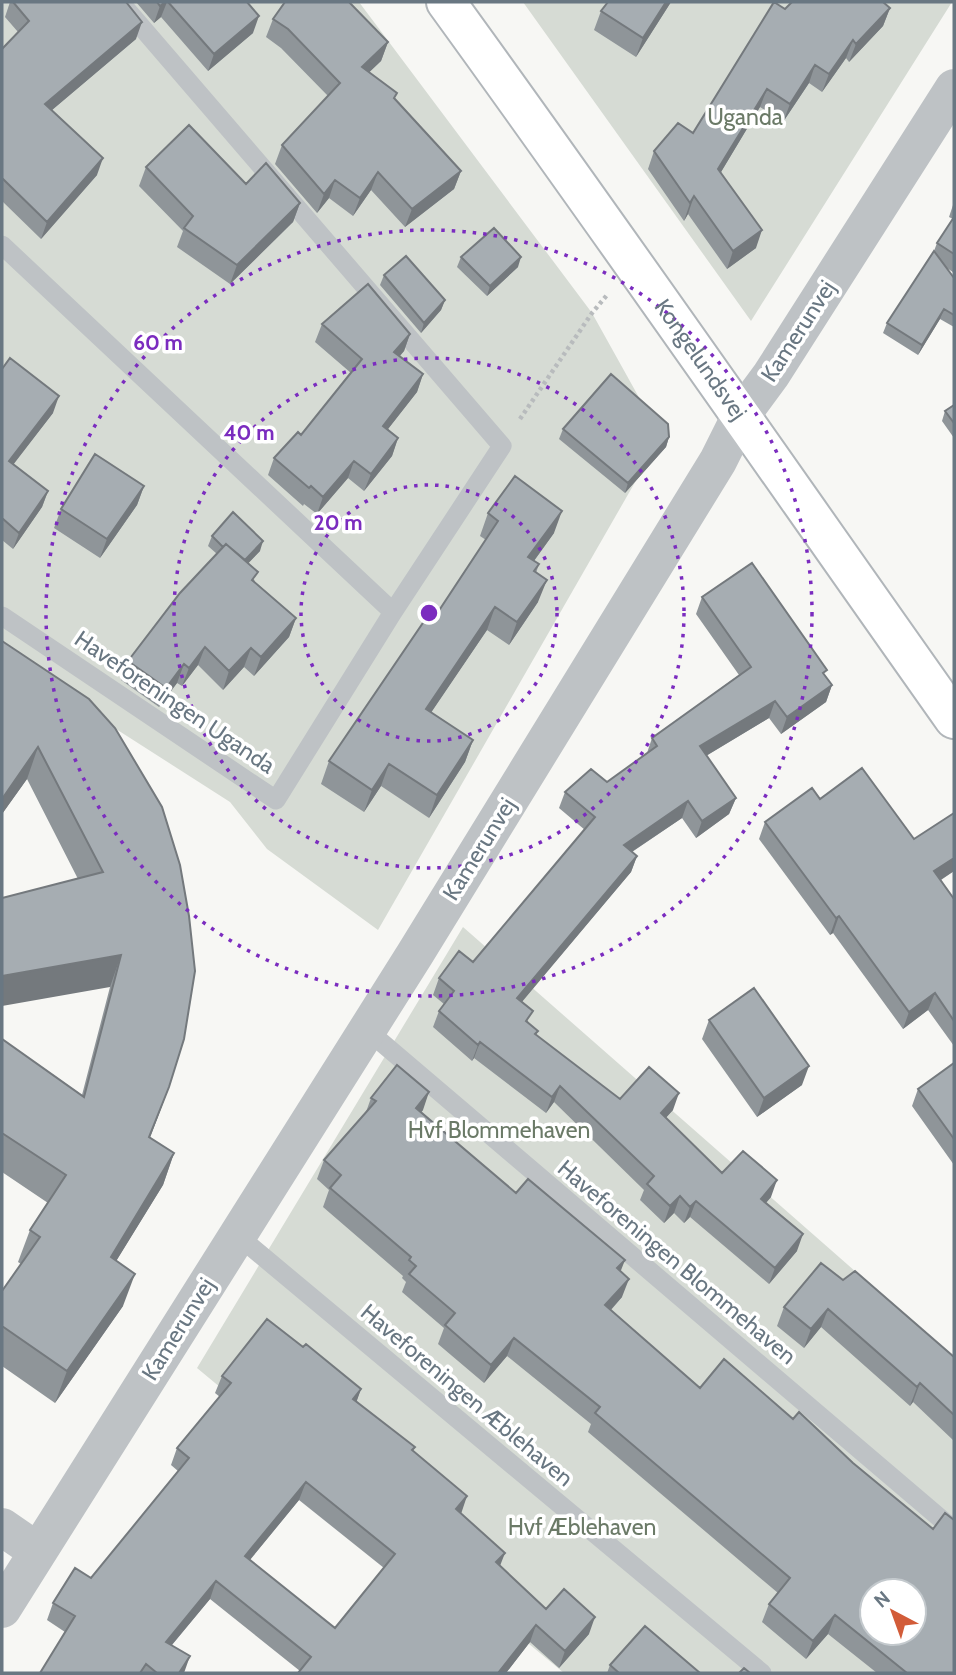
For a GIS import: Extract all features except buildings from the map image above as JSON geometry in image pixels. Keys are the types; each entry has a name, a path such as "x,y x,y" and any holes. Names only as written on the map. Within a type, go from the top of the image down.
{"street":[{"name":"Kongelundsvej","path":"446,2 635,263 954,719"},
{"name":"Kamerunvej","path":"2,1609 368,1030 718,461 740,416 771,375 954,88"},
{"path":"2,1527 37,1551"}],"lane":[{"path":"120,2 502,446"},
{"path":"2,245 393,612"},
{"name":"Haveforeningen Uganda","path":"2,616 276,800 393,612 502,446"},
{"name":"Haveforeningen Blommehaven","path":"368,1030 954,1531"},
{"name":"Haveforeningen Æblehaven","path":"237,1235 762,1673"}],"path":[{"path":"502,446 592,313 635,263"}],"green space":[{"path":"2,2 359,2 592,313 661,437 378,930 267,849 230,802 2,656"},
{"name":"Uganda","path":"523,2 952,2 751,321"},
{"path":"463,927 954,1358 954,1673 564,1673 197,1368"}],"park label":[{"name":"Hvf Blommehaven","path":"499,1130"},
{"name":"Hvf Æblehaven","path":"582,1527"}]}
